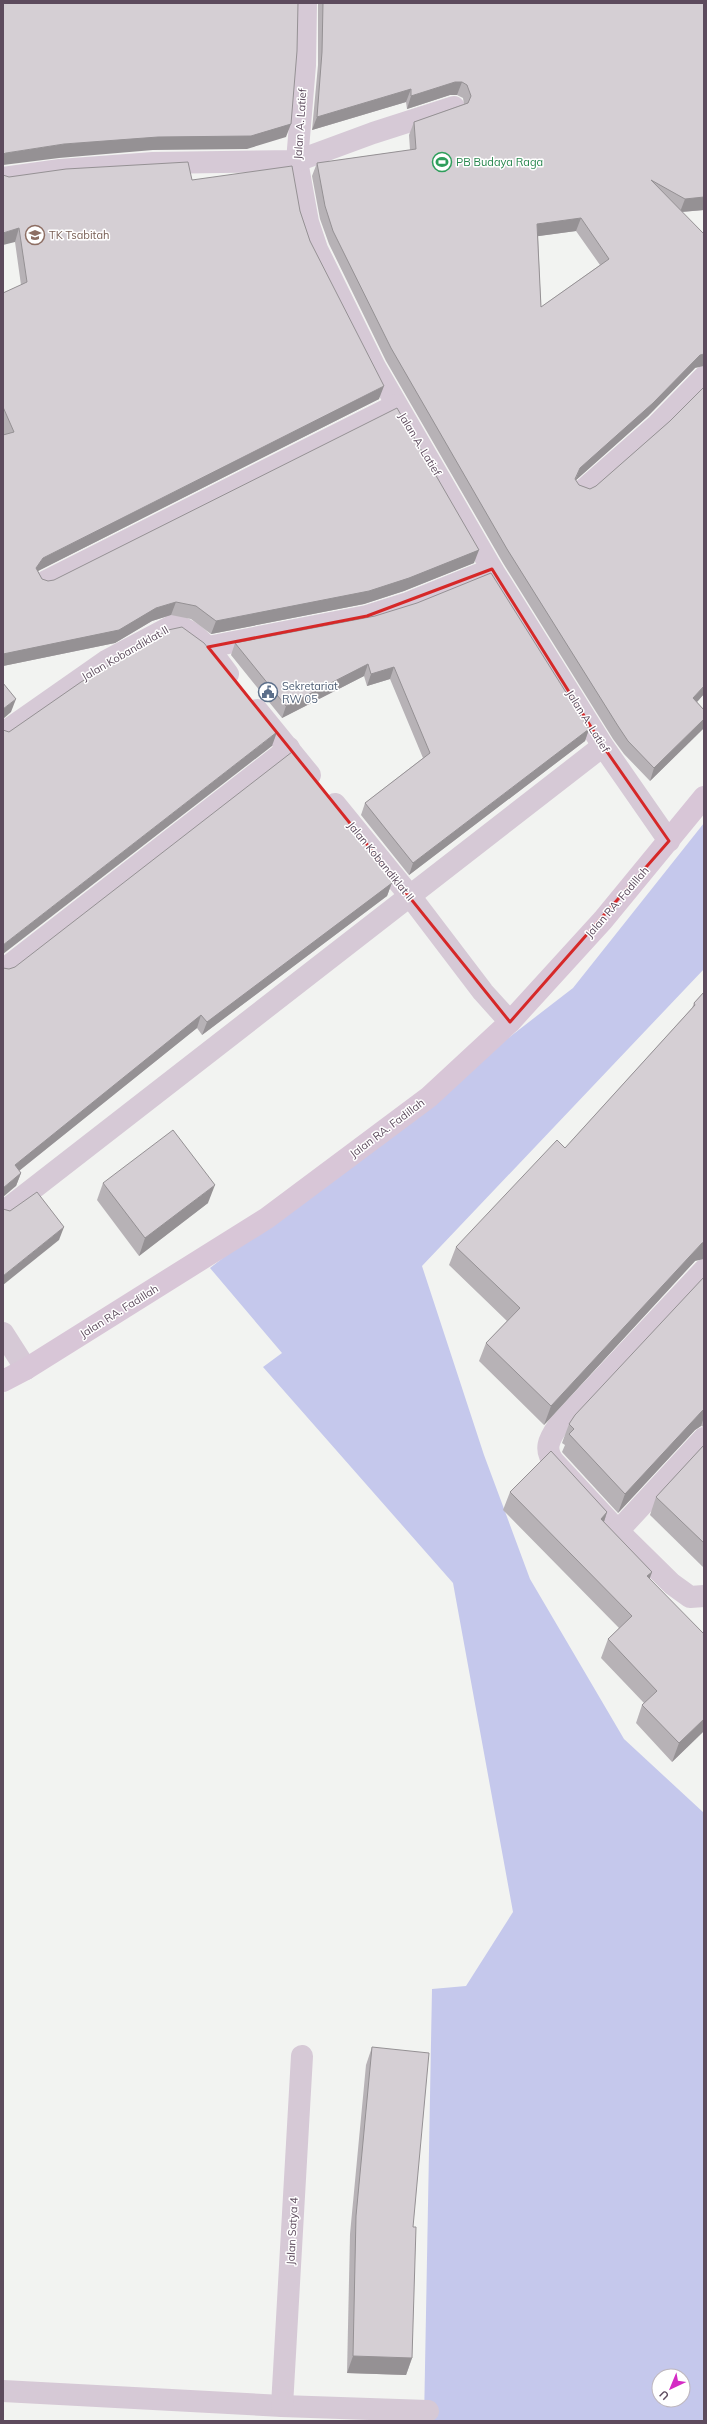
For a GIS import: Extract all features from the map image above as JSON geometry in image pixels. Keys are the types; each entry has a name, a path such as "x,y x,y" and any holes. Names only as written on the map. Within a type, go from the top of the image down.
{"main road":[{"name":"Jalan RA. Fadillah","path":"3,1382 267,1218 429,1097 510,1022 603,920 704,797"}],"street":[{"name":"Jalan A. Latief","path":"306,3 305,65 297,161 308,222 317,249 371,360 492,569 603,746 669,841"},
{"path":"3,178 60,170 153,163 297,161 374,133 454,107"},
{"path":"583,490 657,425 704,377"},
{"path":"44,582 396,405"},
{"path":"208,648 367,616 408,603 492,569"},
{"name":"Jalan Kobandiklat II","path":"3,733 75,681 158,632 178,626 185,629 208,648 410,896 483,992 510,1022"},
{"path":"3,970 289,748"},
{"path":"3,1212 599,748"},
{"path":"704,1270 558,1426 550,1438 548,1445 551,1459 618,1531 679,1590 694,1598 704,1596"},
{"path":"3,1333 26,1369"},
{"path":"618,1531 704,1438"},
{"name":"Jalan Satya 4","path":"282,2406 302,2056"},
{"path":"3,2391 282,2406 428,2411"}],"highlighted area":[{"path":"492,569 603,746 669,841 510,1022 208,647 367,616"}],"shaded area":[{"path":"704,823 704,969 422,1266 484,1455 530,1579 624,1739 704,1813 704,2421 424,2421 432,1989 466,1986 513,1912 453,1583 263,1367 282,1353 210,1268 573,988"}],"building":[{"path":"3,3 298,3 297,51 291,124 251,136 158,137 64,144 3,154"},
{"path":"323,3 704,3 704,197 685,199 651,180 704,234 704,354 700,355 653,403 580,468 575,479 579,485 590,489 596,486 670,421 704,387 704,686 693,698 704,710 704,719 654,768 628,741 507,549 391,348 333,231 325,206 317,163 416,149 414,122 468,103 471,96 467,85 462,82 455,82 411,96 411,89 317,117 322,52","holes":["581,218 609,259 541,307 537,224"]},
{"path":"188,162 192,180 292,166 300,211 310,241 384,386 43,558 36,568 42,579 48,581 54,580 397,408 479,550 409,578 369,591 216,621 196,606 176,602 156,608 119,630 3,654 3,435 14,432 3,407 3,293 27,282 19,228 3,233 3,175 9,177 66,169"},
{"path":"491,573 589,729 413,863 365,803 430,753 394,667 371,674 368,664 286,706 235,643 375,616 417,603"},
{"path":"182,627 204,643 277,732 3,945 3,730 9,732 81,682 168,630"},
{"path":"3,683 16,699 3,709"},
{"path":"292,752 394,877 390,880 392,883 207,1022 201,1015 15,1165 21,1173 3,1188 3,968 9,969 15,967"},
{"path":"704,992 704,1242 551,1406 486,1343 520,1308 456,1247 557,1140 565,1148 695,1005 694,1003"},
{"path":"173,1130 215,1185 145,1238 103,1183"},
{"path":"37,1192 64,1227 3,1276 3,1209 10,1211"},
{"path":"704,1277 704,1409 625,1494 569,1434 574,1429 569,1424 575,1415"},
{"path":"704,1445 704,1543 656,1497"},
{"path":"551,1451 607,1512 601,1519 652,1572 647,1576 704,1634 704,1719 679,1743 642,1705 657,1691 608,1639 632,1616 510,1492"},
{"path":"372,2047 429,2053 413,2227 416,2227 412,2358 353,2356 356,2216"}],"place":[{"name":"PB Budaya Raga","path":"442,162"},
{"name":"TK Tsabitah","path":"35,235"},
{"name":"Sekretariat RW 05","path":"268,692"}]}
